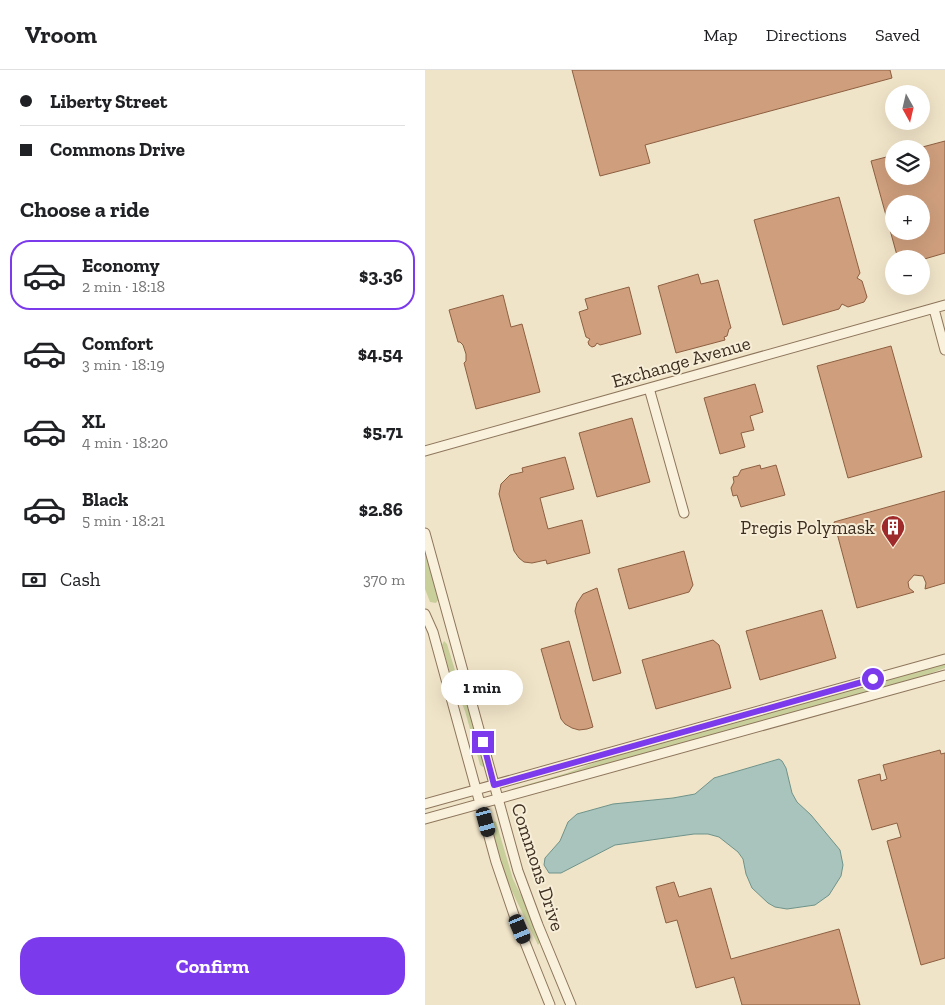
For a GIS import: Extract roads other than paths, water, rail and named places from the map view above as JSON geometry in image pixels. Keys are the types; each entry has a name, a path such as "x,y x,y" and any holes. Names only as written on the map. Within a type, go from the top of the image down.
{"street":[{"name":"Exchange Avenue","path":"425,451 945,306"},
{"path":"933,309 945,350"},
{"path":"649,388 684,513"},
{"name":"Commons Drive","path":"425,533 524,888 571,1005"},
{"name":"Commons Drive","path":"425,614 433,632 505,888 550,1005"},
{"path":"425,804 945,659"},
{"path":"425,819 945,675"}],"water":[{"path":"779,759 786,768 792,793 797,802 811,815 840,850 843,865 841,876 829,895 815,905 787,909 775,907 768,903 752,888 746,874 743,859 738,852 719,837 708,834 694,834 615,845 561,873 549,873 544,865 545,858 560,841 568,822 577,814 613,804 695,794 714,778"}],"place":[{"name":"Pregis Polymask","path":"893,548"}]}
